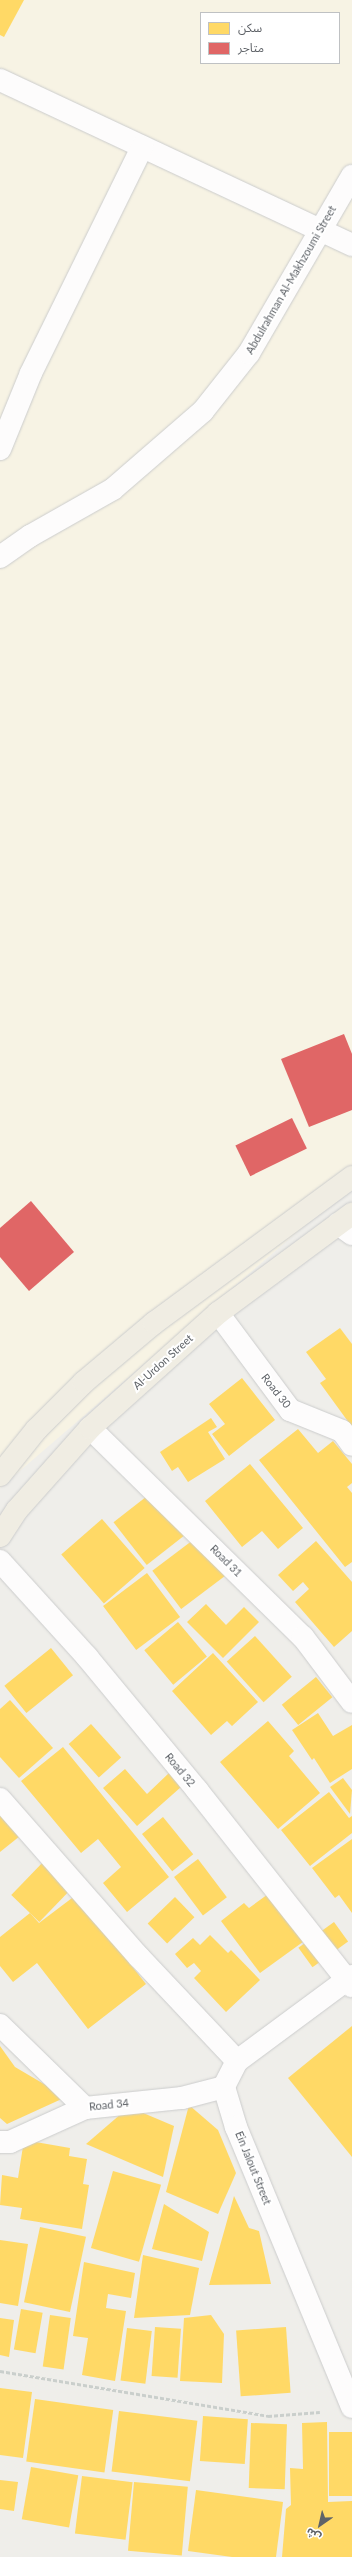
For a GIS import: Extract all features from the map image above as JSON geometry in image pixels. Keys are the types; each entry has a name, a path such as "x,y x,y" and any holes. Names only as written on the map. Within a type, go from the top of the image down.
{"highway":[{"path":"0,1475 36,1430 96,1372 154,1323 352,1177"},
{"name":"Al-Urdon Street","path":"0,1536 17,1510 90,1428 218,1313 347,1224"}],"street":[{"path":"0,80 352,245"},
{"path":"0,449 31,373 142,147"},
{"name":"Abdulrahman Al-Makhzoumi Street","path":"0,557 30,536 113,489 203,411 249,353 352,176"},
{"name":"Road 30","path":"218,1313 290,1410 342,1432 352,1445"},
{"name":"Road 31","path":"90,1428 303,1637 352,1702"},
{"name":"Road 32","path":"0,1561 87,1657 350,1980"},
{"path":"0,1799 139,1957 237,2061"},
{"path":"224,2087 237,2061 350,1980"},
{"path":"0,2025 85,2108"},
{"name":"Road 34","path":"0,2142 10,2142 85,2108 182,2098 224,2087"},
{"name":"Ein Jalout Street","path":"224,2087 236,2127 352,2407"}],"path":[{"path":"0,2371 268,2416 321,2412"}],"shaded area":[{"path":"0,0 352,0 352,1185 0,1488"}],"building: سكن":[{"path":"0,0 24,0 4,37 0,35"},
{"path":"340,1328 352,1344 352,1427 320,1383 326,1379 306,1352"},
{"path":"242,1378 275,1420 229,1456 212,1434 225,1424 209,1404"},
{"path":"211,1418 217,1427 208,1432 225,1459 188,1482 178,1467 172,1471 160,1452"},
{"path":"298,1429 318,1453 333,1441 352,1464 352,1483 347,1487 352,1493 352,1562 345,1567 259,1460"},
{"path":"250,1464 303,1528 278,1549 262,1531 242,1547 205,1501"},
{"path":"160,1486 193,1529 147,1565 114,1522"},
{"path":"102,1519 145,1568 104,1603 61,1554"},
{"path":"201,1534 230,1572 181,1609 152,1571"},
{"path":"316,1541 352,1582 352,1631 334,1647 295,1602 309,1589 303,1582 293,1591 278,1575"},
{"path":"147,1573 180,1617 136,1650 103,1606"},
{"path":"206,1604 226,1625 244,1607 259,1622 223,1658 187,1622"},
{"path":"178,1622 207,1656 173,1685 144,1650"},
{"path":"255,1636 292,1677 264,1702 227,1661"},
{"path":"51,1648 73,1675 26,1713 4,1686"},
{"path":"213,1653 258,1702 232,1726 227,1721 211,1735 172,1691"},
{"path":"316,1677 332,1697 298,1725 282,1705"},
{"path":"10,1700 53,1748 19,1778 0,1757 0,1709"},
{"path":"318,1713 333,1736 352,1725 352,1769 330,1783 314,1758 312,1760 292,1730"},
{"path":"268,1721 294,1751 289,1756 320,1793 278,1829 220,1762"},
{"path":"91,1724 121,1757 99,1778 69,1744"},
{"path":"63,1747 169,1877 127,1912 103,1883 121,1867 98,1839 81,1853 21,1781"},
{"path":"125,1769 147,1794 169,1773 181,1787 137,1826 103,1788"},
{"path":"343,1778 352,1790 350,1814 330,1787"},
{"path":"329,1792 349,1818 352,1816 352,1833 310,1866 281,1830"},
{"path":"0,1811 20,1836 0,1852"},
{"path":"163,1817 193,1854 172,1871 142,1834"},
{"path":"352,1839 352,1913 339,1895 335,1898 312,1868"},
{"path":"46,1859 74,1886 39,1922 11,1895"},
{"path":"198,1859 227,1897 203,1915 174,1877"},
{"path":"271,1892 307,1939 260,1973 221,1921 244,1903 249,1908"},
{"path":"76,1895 146,1984 88,2029 37,1963 13,1982 0,1966 0,1937 30,1913 39,1923"},
{"path":"175,1897 194,1917 167,1944 148,1923"},
{"path":"334,1922 348,1941 313,1967 298,1948"},
{"path":"210,1935 228,1953 231,1950 260,1980 226,2012 194,1978 201,1971 194,1963 187,1968 175,1954 193,1938 200,1945"},
{"path":"352,2026 352,2157 288,2078"},
{"path":"0,2046 15,2067 66,2097 7,2124 0,2118"},
{"path":"189,2105 218,2130 236,2173 218,2214 166,2192"},
{"path":"129,2107 174,2126 163,2177 86,2144"},
{"path":"24,2140 70,2148 69,2156 87,2159 83,2184 89,2185 82,2229 20,2219 22,2208 0,2205 2,2175 18,2178"},
{"path":"113,2171 161,2185 139,2262 91,2248"},
{"path":"234,2196 249,2228 259,2231 271,2284 209,2285"},
{"path":"164,2204 209,2232 202,2261 152,2249"},
{"path":"40,2227 86,2237 70,2312 24,2302"},
{"path":"0,2240 28,2244 18,2306 0,2303"},
{"path":"143,2255 199,2268 190,2315 134,2318"},
{"path":"84,2262 135,2273 131,2298 108,2294 106,2308 126,2311 115,2381 82,2375 88,2338 73,2336"},
{"path":"21,2309 43,2313 36,2353 14,2349"},
{"path":"50,2315 71,2318 64,2369 43,2366"},
{"path":"211,2315 224,2334 222,2383 180,2381 184,2318"},
{"path":"0,2318 14,2320 9,2357 0,2355"},
{"path":"155,2327 181,2329 178,2378 152,2376"},
{"path":"286,2327 291,2393 241,2396 236,2330"},
{"path":"127,2328 152,2331 145,2384 121,2381"},
{"path":"0,2388 32,2392 23,2458 0,2455"},
{"path":"35,2399 113,2410 104,2472 26,2461"},
{"path":"119,2411 197,2421 190,2481 112,2472"},
{"path":"203,2416 248,2419 245,2464 200,2461"},
{"path":"327,2422 328,2502 352,2501 352,2557 282,2557 286,2509 291,2505 290,2468 303,2469 302,2423"},
{"path":"251,2423 287,2424 285,2489 249,2488"},
{"path":"329,2432 352,2432 352,2496 329,2496"},
{"path":"31,2467 78,2475 69,2528 22,2519"},
{"path":"82,2476 133,2482 126,2540 75,2534"},
{"path":"0,2480 18,2482 14,2511 0,2509"},
{"path":"134,2482 188,2487 182,2555 128,2551"},
{"path":"196,2490 283,2502 276,2557 232,2557 188,2551"}],"building: متاجر":[{"path":"344,1034 352,1054 352,1110 309,1127 281,1059"},
{"path":"292,1118 307,1149 250,1176 235,1146"},
{"path":"31,1201 74,1252 29,1291 0,1257 0,1228"}]}
